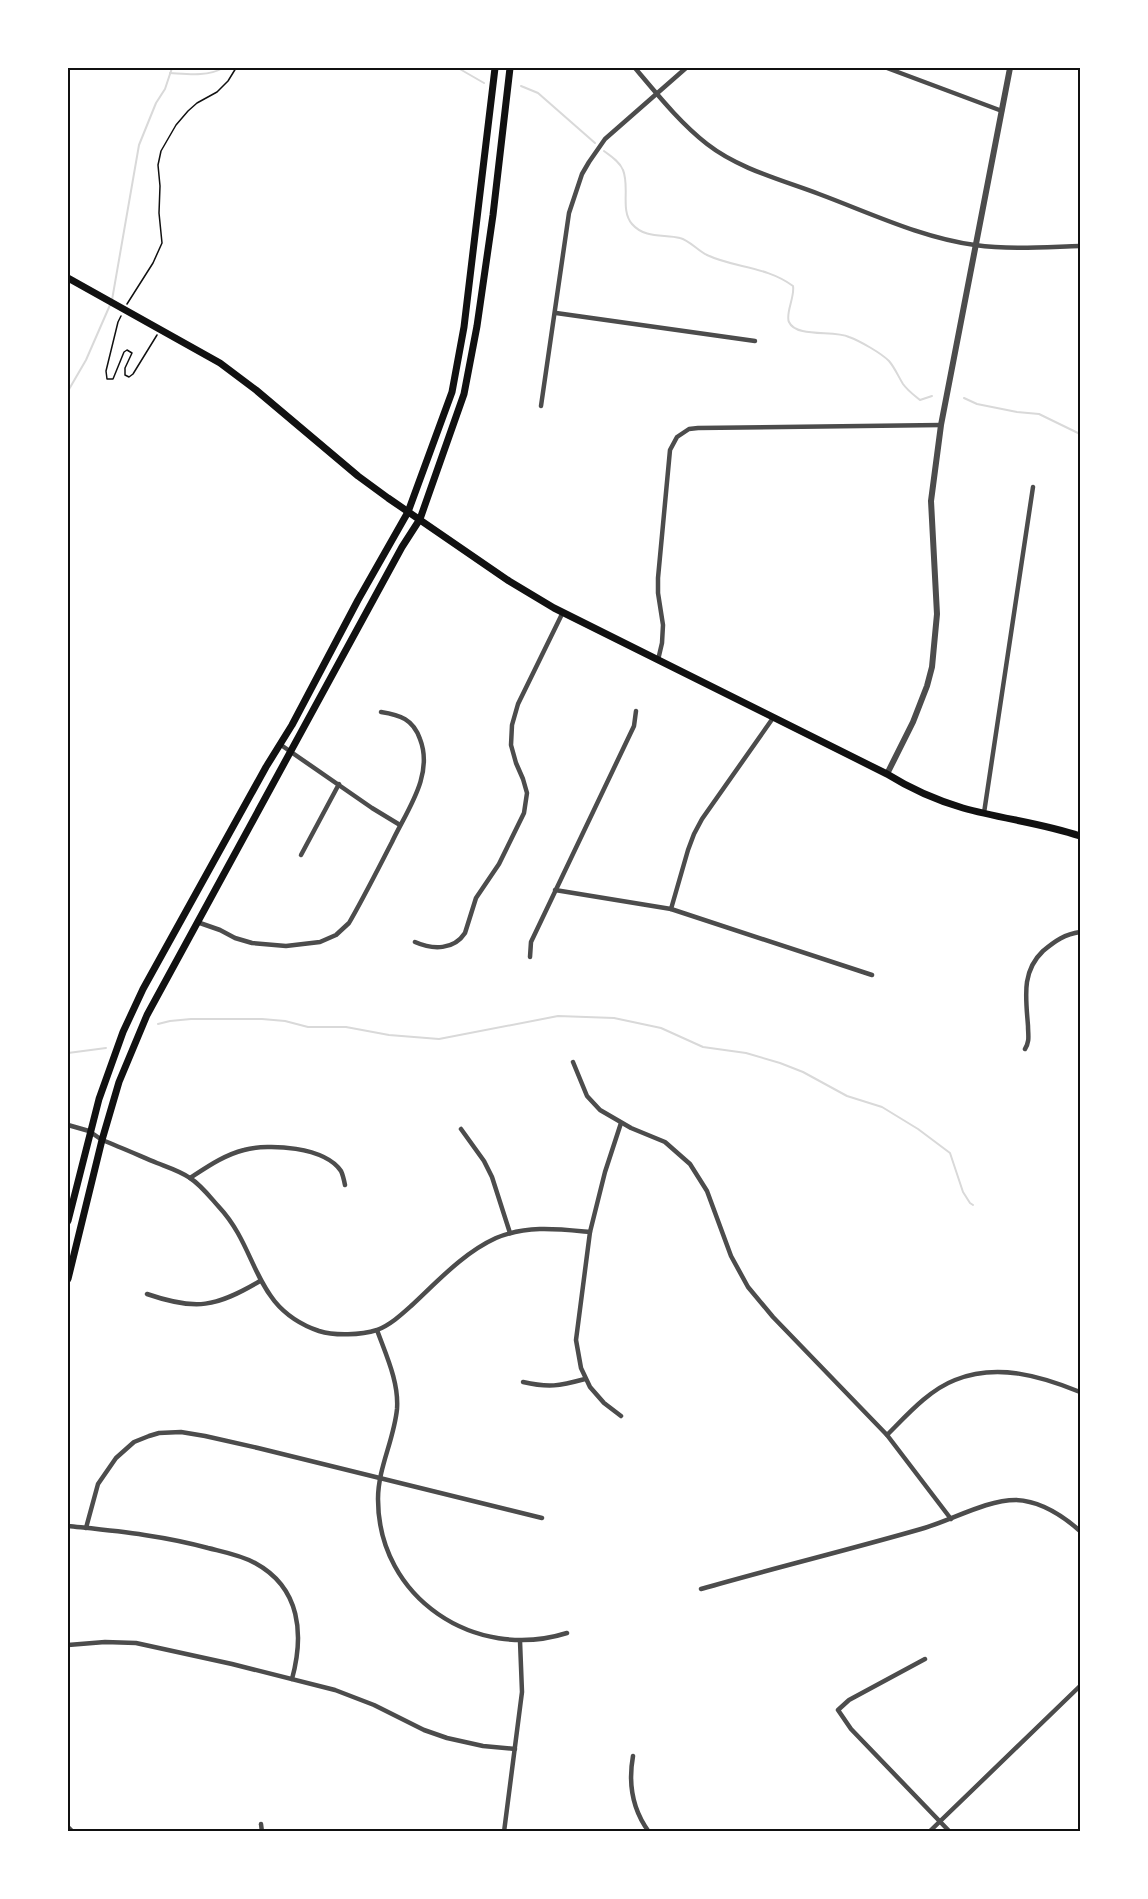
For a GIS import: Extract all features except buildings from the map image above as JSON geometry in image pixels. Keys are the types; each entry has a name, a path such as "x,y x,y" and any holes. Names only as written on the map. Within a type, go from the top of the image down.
{"main road":[{"path":"68,1221 89,1131 109,1068 143,988 408,512 452,392 464,327 495,68"},
{"path":"68,1279 102,1140 119,1082 146,1016 402,547 420,519 464,394 477,326 493,214 510,68"},
{"path":"68,278 161,329 235,374 358,476 509,581 563,612 913,789 984,813 1042,825 1080,836"},
{"path":"186,911 197,922"}],"street":[{"path":"635,68 697,136 735,161 934,236 974,245 1030,248 1080,246"},
{"path":"542,406 569,213 582,174 605,139 686,68"},
{"path":"887,68 1002,111"},
{"path":"887,774 913,722 932,667 936,614 932,501 940,424 1010,68"},
{"path":"556,313 755,341"},
{"path":"658,660 663,625 658,593 663,518 670,450 677,437 690,429 698,428 940,424"},
{"path":"984,813 1033,487"},
{"path":"415,942 423,946 438,948 454,944 462,938 476,898 500,864 518,828 524,813 527,793 511,745 513,716 563,612"},
{"path":"531,957 531,942 634,726 636,711"},
{"path":"197,922 235,938 269,945 303,945 320,942 336,935 349,923 421,782 425,762 418,732 398,715 381,712"},
{"path":"671,909 694,834 772,718"},
{"path":"280,745 400,825"},
{"path":"301,855 339,784"},
{"path":"555,890 671,909 872,975"},
{"path":"1025,1049 1029,1041 1026,997 1029,969 1052,943 1069,934 1080,932"},
{"path":"573,1062 582,1087 592,1103 621,1123 665,1142 690,1164 707,1191 731,1256 748,1287 773,1317 887,1435 951,1518"},
{"path":"621,1123 600,1188 590,1232 576,1331 577,1349 585,1379 597,1396 621,1416"},
{"path":"68,1125 89,1131 102,1140 190,1178 221,1208 241,1240 260,1281 279,1308 307,1327 321,1332 340,1334 377,1330 399,1316 471,1252 495,1238 537,1228 590,1232"},
{"path":"461,1129 484,1161 492,1177 510,1233"},
{"path":"190,1178 227,1156 260,1147 277,1146 308,1151 325,1158 339,1168 345,1185"},
{"path":"147,1294 185,1305 203,1304 231,1297 260,1281"},
{"path":"377,1330 393,1376 397,1407 380,1478 378,1499 385,1539 398,1572 428,1606 452,1624 476,1634 495,1639 520,1641 548,1639 567,1633"},
{"path":"887,1435 923,1400 938,1390 955,1380 982,1373 1028,1374 1054,1381 1080,1392"},
{"path":"523,1382 541,1386 558,1386 585,1379"},
{"path":"86,1528 98,1484 116,1458 134,1442 159,1433 181,1432 542,1518"},
{"path":"701,1589 923,1528 987,1505 1017,1500 1053,1511 1080,1531"},
{"path":"68,1526 153,1535 178,1540 245,1558 260,1566 278,1581 296,1612 299,1645 292,1679"},
{"path":"504,1832 522,1692 520,1641"},
{"path":"68,1645 105,1642 136,1643 292,1679 356,1697 424,1730 447,1738 483,1746 515,1749"},
{"path":"925,1659 849,1700 838,1710 851,1729 950,1832"},
{"path":"929,1832 1080,1686"},
{"path":"633,1756 630,1780 633,1799 638,1814 650,1832"},
{"path":"261,1824 262,1832"},
{"path":"68,1827 73,1832"}],"path":[{"path":"128,304 153,263 162,243 158,165 161,151 176,125 188,111 217,92 236,68"},
{"path":"123,313 118,322 106,371 109,380 113,379 124,352 127,350 132,353 125,368 125,375 129,377 134,374 161,329"}],"waterway":[{"path":"112,300 139,145 156,103 165,89 172,68"},
{"path":"170,73 204,74 223,68"},
{"path":"458,68 484,83"},
{"path":"521,86 538,93 595,143"},
{"path":"604,151 622,167 626,184 628,218 637,229 649,234 683,239 717,259 783,279 793,286 788,319 793,327 807,332 842,335 859,341 889,361 905,386 920,400 932,396"},
{"path":"68,391 86,360 110,305"},
{"path":"964,398 977,404 1039,414 1080,434"},
{"path":"158,1024 191,1019 262,1019 285,1021 308,1027 346,1027 389,1035 439,1039 558,1016 614,1018 661,1028 703,1047 746,1053 780,1063 803,1072 847,1096 882,1107 918,1129 950,1153 963,1192 973,1205"},
{"path":"68,1053 106,1048"}]}
